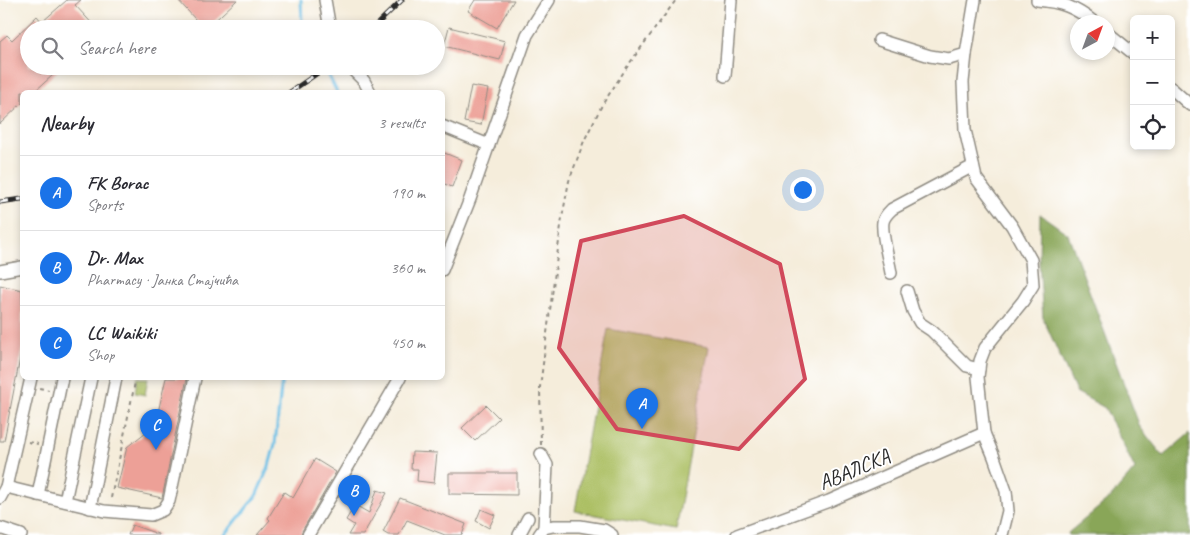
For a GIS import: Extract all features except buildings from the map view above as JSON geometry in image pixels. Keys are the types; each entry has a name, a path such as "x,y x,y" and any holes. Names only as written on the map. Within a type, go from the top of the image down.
{"street":[{"path":"325,0 328,20"},
{"path":"445,262 470,199 527,35 549,0"},
{"path":"725,76 731,0"},
{"path":"975,0 963,82 965,130 976,178 1012,226 1031,260 1033,285 1023,301 985,348 980,361 978,377 984,433 1006,491 1008,511 1002,535"},
{"path":"1037,0 1056,2 1080,11 1085,15"},
{"path":"1115,39 1130,51"},
{"path":"879,40 930,56 949,59 966,54"},
{"path":"358,75 369,90"},
{"path":"1175,92 1190,105"},
{"path":"445,127 489,145"},
{"path":"891,273 883,232 885,216 892,210 974,166"},
{"path":"0,271 20,267"},
{"path":"907,291 913,311 920,323 932,331 967,366 979,369"},
{"path":"0,498 6,487 31,380"},
{"path":"38,495 62,380"},
{"path":"65,501 91,380"},
{"path":"90,508 116,380"},
{"path":"6,487 104,511 151,515 163,510 169,501 195,380"},
{"path":"308,535 399,380"},
{"name":"АВАЛСКА","path":"737,535 829,501 984,433"},
{"path":"541,454 546,466 542,532"},
{"path":"519,535 528,518"},
{"path":"542,532 553,526 580,526 604,530 612,535"},
{"path":"0,528 21,535"}],"path":[{"path":"541,454 540,386 562,218 570,181 584,142 602,105 629,64 676,0"},
{"path":"111,498 136,380"}],"highlighted area":[{"path":"684,216 780,264 805,379 739,449 617,429 559,348 581,241"}],"green space":[{"path":"1040,214 1068,234 1140,427 1163,456 1190,433 1190,535 1069,535 1068,533 1110,498 1135,469 1105,408 1076,392 1043,318 1039,262"},
{"path":"608,329 709,347 676,530 575,511"},
{"path":"137,380 148,380 145,395 135,393"}],"waterway":[{"path":"301,0 302,20"},
{"path":"328,75 336,90"},
{"path":"225,535 256,496 269,466 275,444 282,380"}],"railway":[{"path":"381,20 402,0"},
{"path":"293,90 315,75"},
{"path":"0,202 20,199"}],"place":[{"name":"FK Borac","path":"642,429"},
{"name":"LC Waikiki","path":"156,450"},
{"name":"Dr. Max","path":"354,516"}]}
